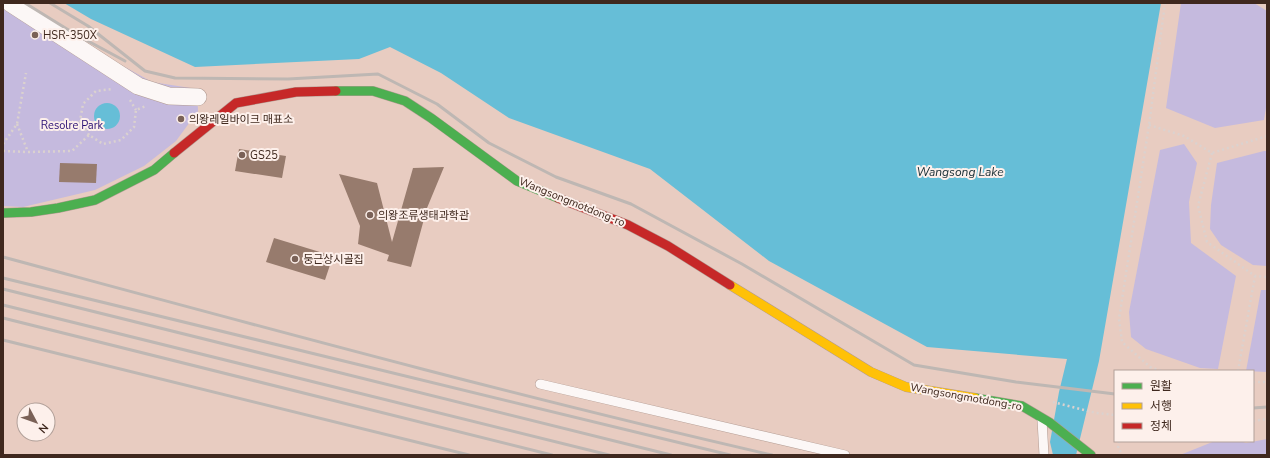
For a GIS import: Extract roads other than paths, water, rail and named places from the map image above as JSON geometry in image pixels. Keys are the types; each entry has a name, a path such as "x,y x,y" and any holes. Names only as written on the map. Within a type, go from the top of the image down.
{"street":[{"path":"10,3 138,86 169,96 198,97"},
{"name":"Wangsongmotdong-ro","path":"3,212 38,211 95,200 154,170 192,137 236,103 296,92 373,91 405,101 431,118 517,181 549,195 628,225 668,246 871,372 906,387 1022,406 1042,417 1090,454"}],"lane":[{"path":"540,384 845,455"},
{"path":"1042,417 1044,455"}],"water":[{"name":"Wangsong Lake","path":"64,3 1161,3 1099,361 1076,455 1053,455 1050,442 1059,392 1067,359 927,347 769,261 650,169 509,118 441,73 390,47 359,59 195,67 91,19"},
{"path":"107,103 116,107 120,116 116,125 107,129 98,125 94,116 98,107"}],"railway":[{"path":"25,3 75,34 125,61"},
{"path":"50,3 88,26 145,71 175,78 288,79 378,74 437,104 489,143 556,177 631,204 742,264 914,365 1016,382 1114,394"},
{"path":"3,257 483,385 772,455"},
{"path":"3,278 730,455"},
{"path":"3,289 671,455"},
{"path":"3,305 609,455"},
{"path":"3,318 552,455"},
{"path":"3,340 469,455"},
{"path":"1254,408 1267,407"}],"place":[{"name":"HSR-350X","path":"35,35"},
{"name":"의왕레일바이크 매표소","path":"181,119"},
{"name":"GS25","path":"242,155"},
{"name":"의왕조류생태과학관","path":"370,215"},
{"name":"둥근상시골집","path":"295,259"}],"park label":[{"name":"Resolre Park","path":"72,125"}]}
